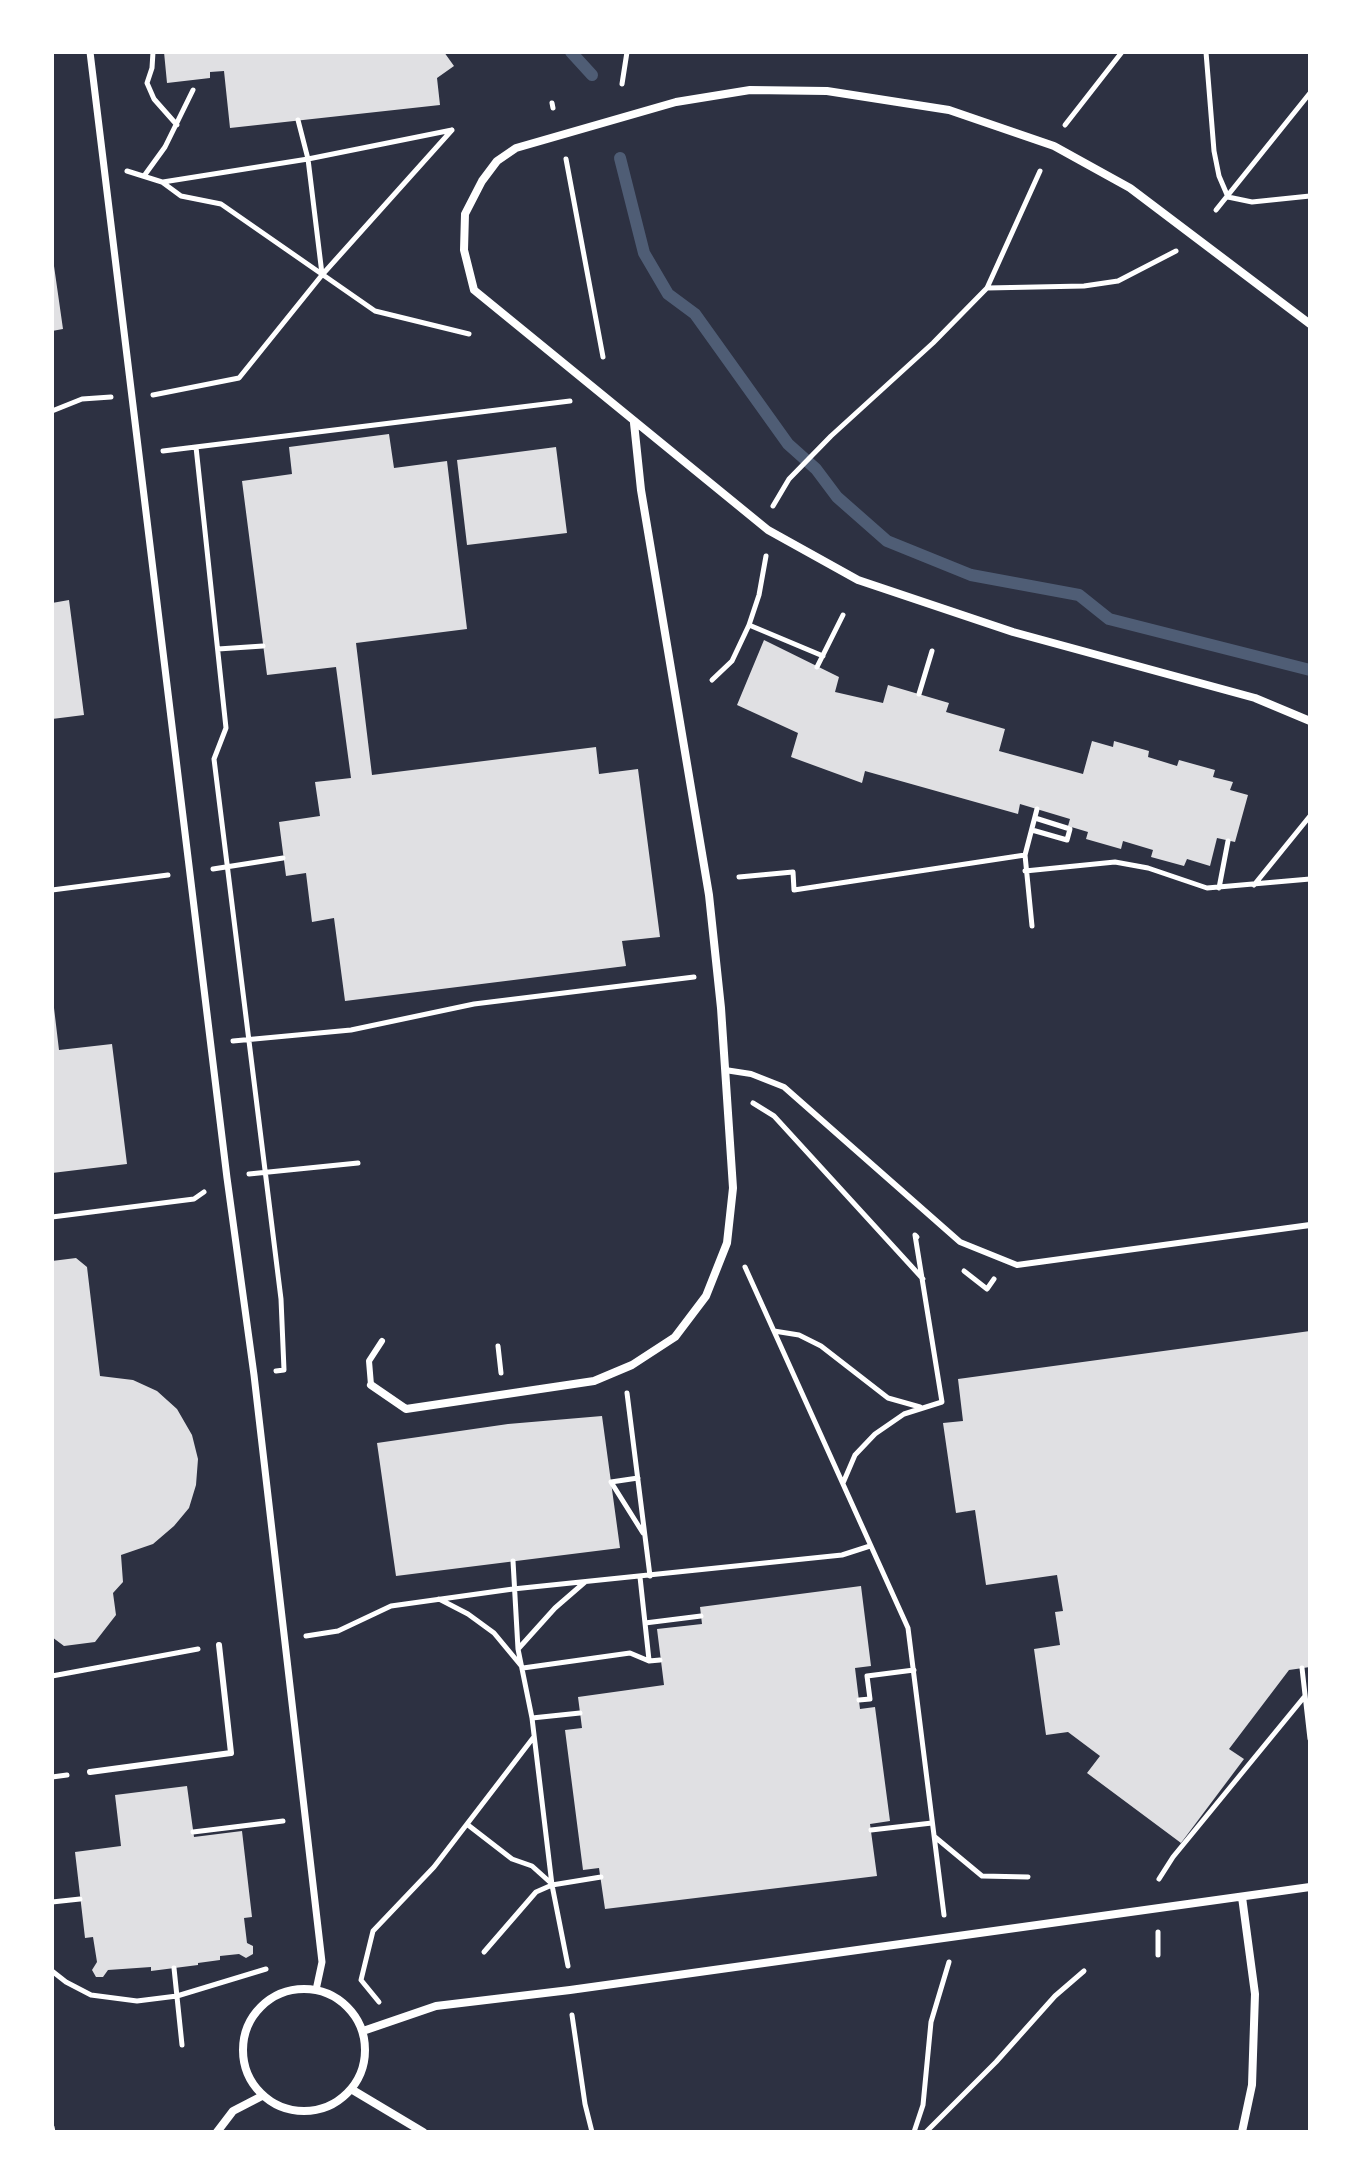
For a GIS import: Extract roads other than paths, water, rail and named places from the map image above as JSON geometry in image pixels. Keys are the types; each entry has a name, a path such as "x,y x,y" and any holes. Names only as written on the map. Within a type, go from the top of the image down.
{"street":[{"path":"90,52 210,1043 254,1375 322,1962 316,1990"},
{"path":"1310,324 1130,188 1054,146 949,110 827,91 750,90 676,102 516,148 497,161 482,181 465,214 464,250 474,290 768,530 858,580 1013,632 1255,698 1310,721"},
{"path":"371,1385 406,1409 594,1381 632,1365 675,1337 706,1296 727,1243 733,1188 709,895 641,490 634,423"},
{"path":"363,2031 436,2006 1310,1887"},
{"path":"1242,1897 1255,1994 1252,2085 1242,2132"},
{"path":"296,1989 332,1995 345,2004 363,2031 366,2051 362,2071 351,2089 339,2101 308,2112 292,2111 262,2096 249,2081 242,2061 242,2041 248,2022 260,2006 277,1994 296,1989"},
{"path":"351,2089 423,2132"},
{"path":"217,2132 233,2111 262,2096"}],"lane":[{"path":"725,1070 751,1074 784,1087 960,1242 1017,1265 1310,1225"},
{"path":"371,1385 369,1361 382,1341"},
{"path":"90,1772 231,1753 219,1645"}],"waterway":[{"path":"571,52 592,75"},
{"path":"620,158 644,253 668,294 695,314 788,444 816,469 837,497 887,541 971,575 1079,595 1109,619 1310,670"}]}
